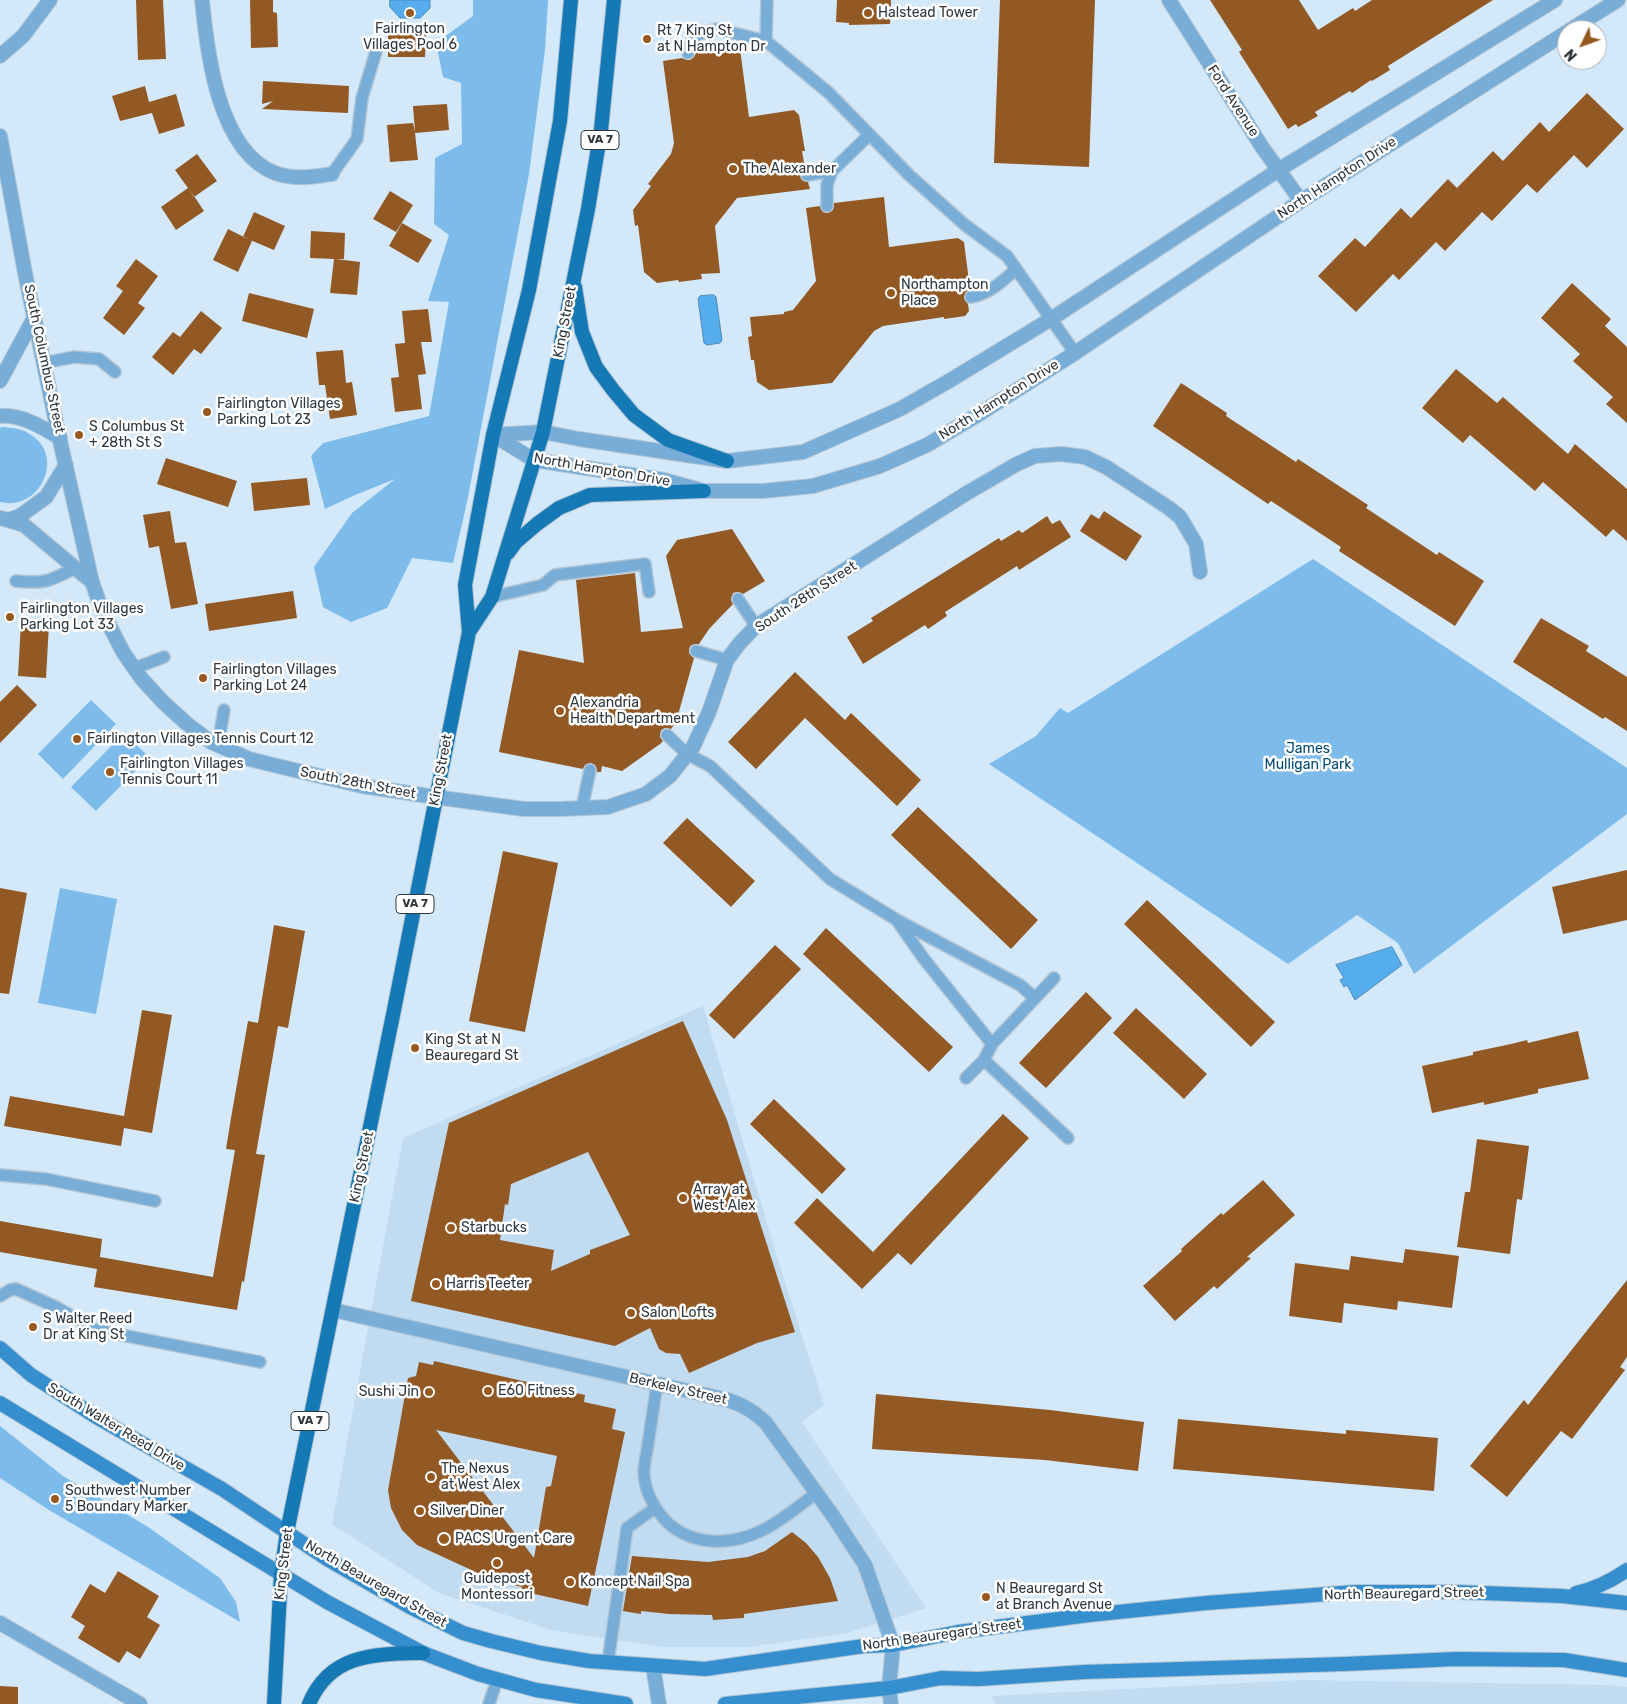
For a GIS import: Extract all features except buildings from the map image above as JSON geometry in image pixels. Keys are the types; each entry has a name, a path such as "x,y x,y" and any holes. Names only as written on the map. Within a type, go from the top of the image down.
{"main road":[{"name":"King Street","path":"274,1704 281,1574 287,1532 469,632 465,585 493,435 529,290 560,121 571,0"},
{"name":"King Street","path":"469,632 492,597 543,432 588,210 601,130 614,0"},
{"path":"574,278 582,332 596,367 613,390 634,415 668,440 727,461"},
{"path":"502,562 516,542 537,524 559,508 590,495 704,490"},
{"name":"South Walter Reed Drive","path":"0,1348 30,1375 106,1423 222,1489 287,1532"},
{"path":"0,1403 199,1526 327,1602 423,1653 497,1680 536,1690 626,1704"},
{"name":"North Beauregard Street","path":"287,1532 327,1559 410,1607 462,1633 491,1642 589,1662 705,1669 1089,1615 1206,1603 1355,1592 1456,1592 1562,1596 1627,1603"},
{"path":"1562,1596 1592,1590 1627,1570"},
{"path":"309,1704 315,1688 335,1670 358,1659 382,1654 423,1653"},
{"path":"725,1704 889,1688 941,1678 979,1679 1084,1672 1344,1664 1456,1658 1564,1660 1627,1670"}],"street":[{"path":"0,56 23,36 50,0"},
{"path":"202,0 209,51 219,98 224,115 236,137 252,158 275,173 300,179 332,174"},
{"name":"Ford Avenue","path":"1169,0 1262,147 1280,169 1301,201"},
{"name":"North Hampton Drive","path":"493,435 543,432 727,461 803,452 916,400 1051,319 1280,169 1555,0"},
{"name":"North Hampton Drive","path":"1586,20 1618,0"},
{"name":"North Hampton Drive","path":"493,435 534,460 664,480 704,490 763,491 813,486 880,466 927,445 976,416 1074,353 1301,201 1557,38"},
{"name":"South Columbus Street","path":"0,136 44,363 92,582"},
{"path":"0,381 35,316"},
{"path":"0,416 10,415 41,426 60,438"},
{"name":"South 28th Street","path":"92,582 103,613 123,652 141,678 186,723 211,742 249,759 362,786 524,808 582,808 608,807 646,794 670,776 692,747 709,712 727,660 738,644 756,626 967,494 1017,464 1035,456 1060,454 1086,457 1113,471 1169,508 1180,517 1196,544 1200,572"},
{"path":"4,519 20,516 46,497 66,465"},
{"path":"4,519 24,525 92,582"},
{"name":"Berkeley Street","path":"333,1310 728,1400 756,1413 766,1423 817,1493 865,1565 893,1644"},
{"path":"0,1623 120,1700 140,1704"},
{"path":"892,1704 889,1688 893,1644"},
{"path":"653,1666 659,1704"}],"lane":[{"path":"766,41 767,0"},
{"path":"688,53 689,45 699,34 717,29 766,41 828,93 909,175 960,221 1007,256 1074,353"},
{"path":"332,174 357,139 362,98 378,48"},
{"path":"827,206 827,185 832,171 869,134"},
{"path":"807,175 832,171"},
{"path":"972,297 994,288 1016,270"},
{"path":"44,363 74,357 99,359 115,372"},
{"path":"492,597 543,584 555,575 645,564 649,592"},
{"path":"16,581 36,583 53,580 75,568"},
{"path":"738,599 756,626"},
{"path":"696,651 727,660"},
{"path":"135,668 164,657"},
{"path":"218,745 224,710"},
{"path":"667,735 687,754 710,766 830,879 897,920 1020,986 1035,998"},
{"path":"582,808 590,770"},
{"path":"897,920 924,959 992,1044"},
{"path":"966,1078 984,1060 992,1044 1054,978"},
{"path":"984,1060 1068,1138"},
{"path":"0,1175 46,1179 155,1201"},
{"path":"0,1296 10,1290 16,1290 56,1307 96,1330 260,1362"},
{"path":"657,1384 644,1470 646,1488 655,1508 670,1525 682,1534 718,1542 745,1537 764,1530 817,1493"},
{"path":"608,1662 628,1528 655,1508"},
{"path":"489,1704 497,1680"}],"shaded area":[{"name":"Fairlington Villages Pool 6","path":"390,0 430,0 430,8 420,18 400,18 390,7"},
{"path":"714,295 716,297 722,340 720,343 707,345 704,343 698,299 700,296"},
{"path":"1392,947 1402,965 1355,1000 1347,985 1344,987 1340,980 1344,978 1336,965"},
{"path":"703,1006 776,1254 824,1405 802,1422 926,1608 847,1633 748,1647 663,1647 551,1630 439,1593 332,1524 403,1138"},
{"path":"1302,1680 1605,1685 1627,1687 1627,1704 996,1704 991,1696"}],"green space":[{"path":"473,0 548,0 545,50 529,174 467,502 453,563 412,558 387,608 351,622 323,607 314,567 352,513 395,479 325,509 311,456 323,443 429,416 449,302 428,301 449,235 434,224 435,158 462,144 461,83 443,77 436,43 473,16"},
{"path":"0,428 25,431 40,442 46,454 47,467 44,479 37,490 27,498 15,503 0,502"},
{"name":"James Mulligan Park","path":"1313,559 1627,768 1627,814 1414,974 1398,943 1357,915 1288,964 989,764 1036,736 1060,708 1068,713"},
{"name":"Fairlington Villages Tennis Court 12","path":"91,700 116,724 63,779 38,754"},
{"name":"Fairlington Villages Tennis Court 11","path":"124,733 149,757 96,811 71,787"},
{"path":"60,888 117,899 96,1014 38,1003"},
{"path":"0,1426 63,1476 148,1527 220,1578 236,1602 240,1622 49,1510 0,1478"}],"place":[{"name":"Fairlington Villages Pool 6","path":"410,13"},
{"name":"Halstead Tower","path":"868,13"},
{"name":"Rt 7 King St at N Hampton Dr","path":"647,39"},
{"name":"The Alexander","path":"733,169"},
{"name":"Northampton Place","path":"891,293"},
{"name":"Fairlington Villages Parking Lot 23","path":"207,412"},
{"name":"S Columbus St + 28th St S","path":"79,435"},
{"name":"Fairlington Villages Parking Lot 33","path":"10,617"},
{"name":"Fairlington Villages Parking Lot 24","path":"203,678"},
{"name":"Alexandria Health Department","path":"560,711"},
{"name":"Fairlington Villages Tennis Court 12","path":"77,739"},
{"name":"Fairlington Villages Tennis Court 11","path":"110,772"},
{"name":"King St at N Beauregard St","path":"415,1048"},
{"name":"Array at West Alex","path":"683,1198"},
{"name":"Starbucks","path":"451,1228"},
{"name":"Harris Teeter","path":"436,1284"},
{"name":"Salon Lofts","path":"631,1313"},
{"name":"S Walter Reed Dr at King St","path":"33,1327"},
{"name":"E60 Fitness","path":"488,1391"},
{"name":"Sushi Jin","path":"429,1392"},
{"name":"The Nexus at West Alex","path":"431,1477"},
{"name":"Southwest Number 5 Boundary Marker","path":"55,1499"},
{"name":"Silver Diner","path":"420,1511"},
{"name":"PACS Urgent Care","path":"444,1539"},
{"name":"Guidepost Montessori","path":"497,1563"},
{"name":"Koncept Nail Spa","path":"570,1582"},
{"name":"N Beauregard St at Branch Avenue","path":"986,1597"}]}
